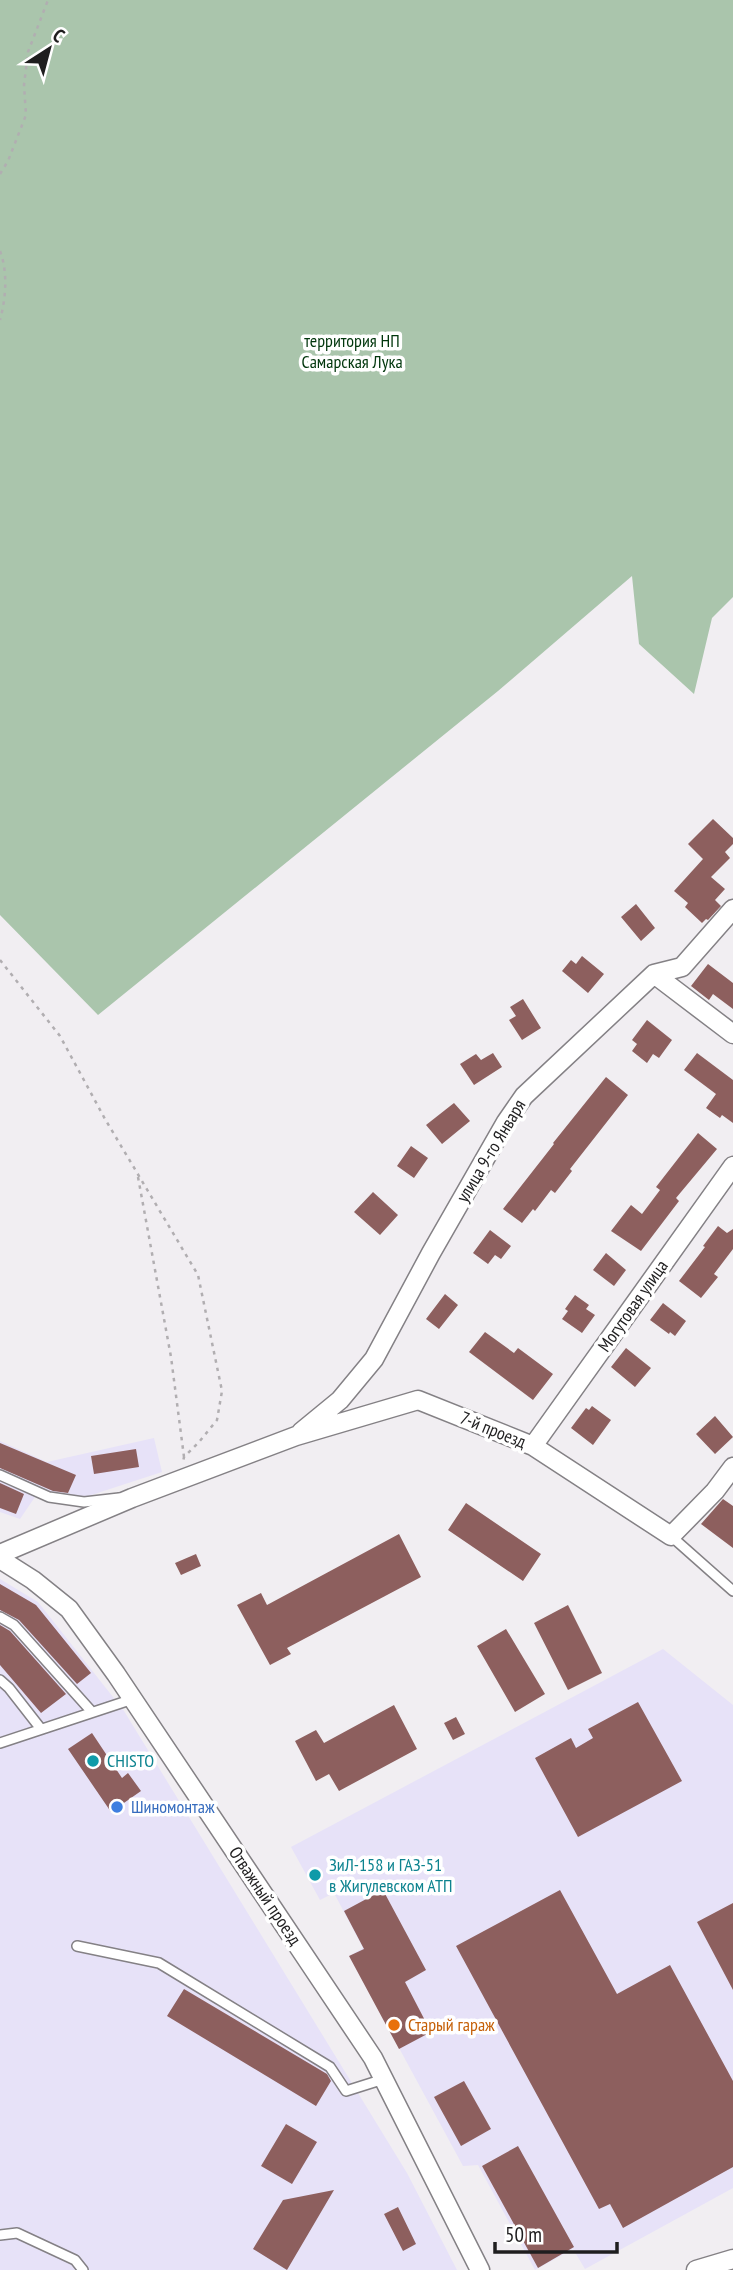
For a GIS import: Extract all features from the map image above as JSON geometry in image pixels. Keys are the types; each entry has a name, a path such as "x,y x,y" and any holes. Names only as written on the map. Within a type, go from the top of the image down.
{"street":[{"name":"улица 9-го Января","path":"296,1436 340,1400 374,1359 431,1253 506,1122 524,1096 654,974 682,967 733,909"},
{"path":"654,974 733,1034"},
{"name":"Могутовая улица","path":"533,1447 733,1166"},
{"name":"7-й проезд","path":"296,1436 418,1400 533,1447 671,1536"},
{"path":"0,1557 132,1498 296,1436"},
{"path":"671,1536 715,1490 733,1466"},
{"name":"Отважный проезд","path":"0,1557 69,1609 133,1699 366,2046 481,2270"},
{"path":"696,2270 733,2259"}],"lane":[{"path":"0,1475 49,1497 84,1502 105,1498 132,1498"},
{"path":"671,1536 733,1591"},
{"path":"0,1617 14,1625 92,1712"},
{"path":"0,1680 41,1729"},
{"path":"0,1743 133,1699"},
{"path":"77,1946 159,1963 331,2067 346,2091 384,2079"},
{"path":"0,2235 17,2233 75,2260 83,2270"}],"path":[{"path":"0,174 26,115 24,85 28,52 48,0"},
{"path":"0,251 6,266 4,308 0,320"},
{"path":"0,960 60,1037 104,1119 198,1275 222,1391 216,1419 200,1442 184,1457"},
{"path":"138,1174 171,1357 184,1457 182,1479"}],"shaded area":[{"path":"154,1438 162,1472 70,1502 37,1494 20,1519 0,1512 0,1441 47,1462"},
{"path":"0,1579 38,1602 124,1711 407,2173 457,2270 0,2270"},
{"path":"663,1649 733,1705 733,2188 585,2269 573,2249 535,2270 478,2165 463,2166 349,1956 363,1948 334,1893 320,1900 291,1847"}],"green space":[{"name":"территория НП Самарская Лука","path":"0,0 733,0 733,597 712,618 694,694 639,644 632,576 498,691 98,1015 0,915"}],"building":[{"path":"713,819 733,838 733,844 725,852 730,858 711,877 725,889 715,900 721,906 702,923 685,907 688,903 674,891 703,859 688,844"},
{"path":"636,904 655,928 641,941 621,917"},
{"path":"582,956 604,974 588,993 562,971 571,960 576,964"},
{"path":"708,964 733,983 733,1009 713,994 709,1000 691,986"},
{"path":"523,999 541,1028 522,1040 509,1020 516,1016 510,1007"},
{"path":"647,1020 672,1040 659,1058 653,1054 647,1063 632,1051 637,1044 632,1040"},
{"path":"493,1053 502,1067 474,1085 460,1064 476,1054 481,1060"},
{"path":"697,1053 733,1080 733,1123 706,1108 716,1094 684,1070"},
{"path":"606,1077 628,1095 570,1169 572,1171 555,1193 551,1190 522,1223 503,1209"},
{"path":"454,1103 470,1121 442,1144 426,1125"},
{"path":"698,1133 717,1149 676,1198 679,1201 641,1251 611,1231 631,1205 642,1214 660,1190 656,1187"},
{"path":"411,1146 428,1158 414,1178 397,1166"},
{"path":"373,1192 398,1215 380,1235 354,1212"},
{"path":"718,1226 727,1233 733,1229 733,1249 714,1274 718,1277 701,1298 679,1281"},
{"path":"490,1230 511,1246 501,1259 495,1255 488,1264 473,1253"},
{"path":"606,1253 626,1270 614,1286 593,1270"},
{"path":"445,1294 458,1305 439,1329 426,1319"},
{"path":"575,1295 589,1305 586,1309 595,1315 582,1333 562,1319 568,1311 565,1309"},
{"path":"663,1303 686,1321 675,1336 650,1320"},
{"path":"485,1332 514,1353 518,1348 553,1374 533,1400 469,1352"},
{"path":"626,1348 651,1368 635,1387 611,1367"},
{"path":"592,1406 611,1420 593,1445 571,1428 586,1408 589,1410"},
{"path":"715,1416 733,1437 715,1454 696,1434"},
{"path":"0,1443 76,1475 68,1493 53,1491 0,1468"},
{"path":"136,1449 139,1467 94,1474 91,1456"},
{"path":"0,1483 24,1494 16,1514 0,1508"},
{"path":"723,1499 733,1506 733,1548 701,1524"},
{"path":"466,1503 541,1554 523,1581 448,1530"},
{"path":"399,1534 421,1577 287,1648 291,1654 270,1665 237,1605 261,1593 267,1605"},
{"path":"196,1554 201,1566 181,1575 175,1563"},
{"path":"0,1584 36,1605 91,1673 77,1684 19,1620 0,1610"},
{"path":"568,1605 602,1673 568,1690 534,1623"},
{"path":"0,1625 10,1631 66,1694 41,1713 0,1665"},
{"path":"506,1629 545,1694 515,1712 477,1646"},
{"path":"638,1702 682,1781 578,1837 535,1758 571,1738 576,1748 593,1738 588,1729"},
{"path":"394,1705 417,1749 339,1791 329,1774 316,1781 295,1741 316,1730 324,1743"},
{"path":"456,1717 465,1734 453,1740 444,1723"},
{"name":"CHISTO","path":"92,1733 122,1778 128,1773 141,1791 111,1812 68,1749"},
{"path":"383,1890 426,1970 405,1982 431,2032 399,2049 349,1956 364,1949 344,1911"},
{"path":"560,1890 617,1994 670,1965 733,2081 733,2167 623,2228 610,2204 599,2209 456,1946"},
{"path":"733,1903 733,1990 697,1922"},
{"path":"184,1989 327,2074 331,2081 316,2106 167,2016"},
{"path":"464,2081 491,2129 461,2146 434,2097"},
{"path":"286,2124 317,2142 292,2184 261,2166"},
{"path":"518,2146 574,2247 538,2268 482,2166"},
{"path":"334,2190 287,2270 253,2249 283,2200"},
{"path":"398,2207 416,2244 403,2251 384,2214"}],"place":[{"name":"CHISTO","path":"93,1761"},
{"name":"Шиномонтаж","path":"117,1807"},
{"name":"ЗиЛ-158 и ГАЗ-51 в Жигулевском АТП","path":"315,1875"},
{"name":"Старый гараж","path":"394,2025"}]}
